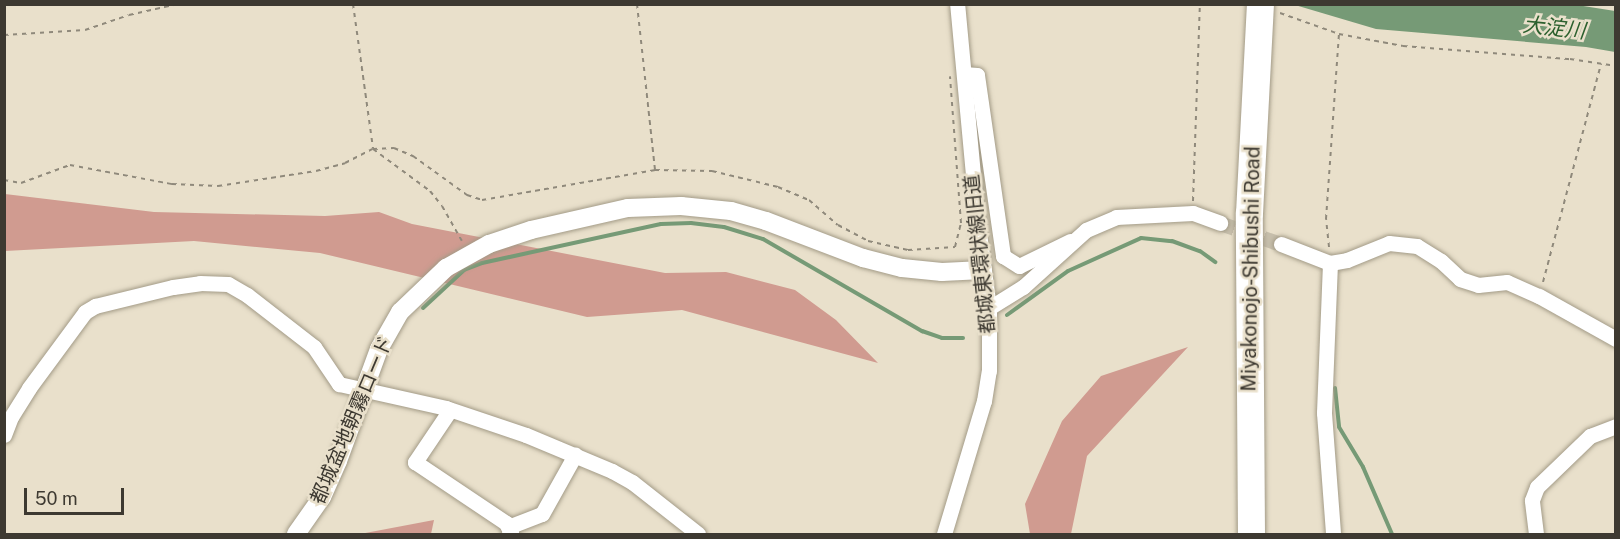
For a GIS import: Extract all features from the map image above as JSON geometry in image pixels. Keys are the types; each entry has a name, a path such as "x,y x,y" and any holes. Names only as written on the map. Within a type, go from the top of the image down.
{"highway":[{"name":"Miyakonojo-Shibushi Road","path":"1251,534 1249,213 1257,57 1266,7"}],"street":[{"name":"都城東環状線旧道","path":"944,534 984,401 989,371 989,308 983,270 957,4"},
{"path":"964,74 976,75 1003,256 1019,266 1070,242"},
{"name":"都城盆地朝霧ロード","path":"296,534 322,497 379,349 400,312 446,268 469,254 531,230 628,208 681,206 731,211 863,258 902,268 942,272 983,270"},
{"path":"989,308 1023,287 1070,242 1086,230 1116,217 1193,213 1220,223"},
{"path":"1281,244 1330,263 1347,260 1389,243 1405,244 1429,252 1460,279 1471,284 1507,282 1539,296 1616,339"},
{"path":"1330,263 1324,413 1333,534"},
{"path":"4,435 29,388 85,312 95,306 200,282 228,284 247,295 314,347 339,384 450,410 526,435 575,455 632,482 698,534"},
{"path":"450,410 415,462 509,531 542,514 575,455"},
{"path":"1536,534 1532,500 1537,487 1590,436 1616,426"}],"path":[{"path":"4,35 85,30 129,15 178,4"},
{"path":"353,4 373,149 430,191 442,206 469,254"},
{"path":"637,4 655,170"},
{"path":"1193,213 1200,4"},
{"path":"1266,7 1339,34 1403,46 1616,66"},
{"path":"1330,263 1326,219 1339,34"},
{"path":"1539,296 1602,63"},
{"path":"4,180 21,183 70,165 172,184 218,186 316,171 345,163 373,149 394,148 413,156 467,195 482,200 655,170 712,171 778,187 810,200 838,225 868,241 908,249 954,247 961,224 948,76 964,74"}],"shaded area":[{"path":"5,194 154,212 325,216 379,212 412,224 665,273 726,272 795,290 836,320 878,363 682,310 587,317 320,253 194,241 5,251"},
{"path":"1188,347 1087,456 1071,534 1030,534 1025,504 1062,421 1101,376"},
{"path":"434,520 431,534 360,534"}],"water":[{"name":"大淀川","path":"1295,5 1577,5 1615,11 1615,52 1586,47 1376,29"}],"waterway":[{"path":"423,308 464,270 482,263 661,224 691,223 724,227 763,239 922,331 942,338 963,338"},
{"path":"1007,315 1068,271 1141,238 1172,241 1200,251 1215,262"},
{"path":"1335,388 1339,427 1363,467 1392,534"}],"tunnel":[{"path":"1220,223 1281,244"}]}
